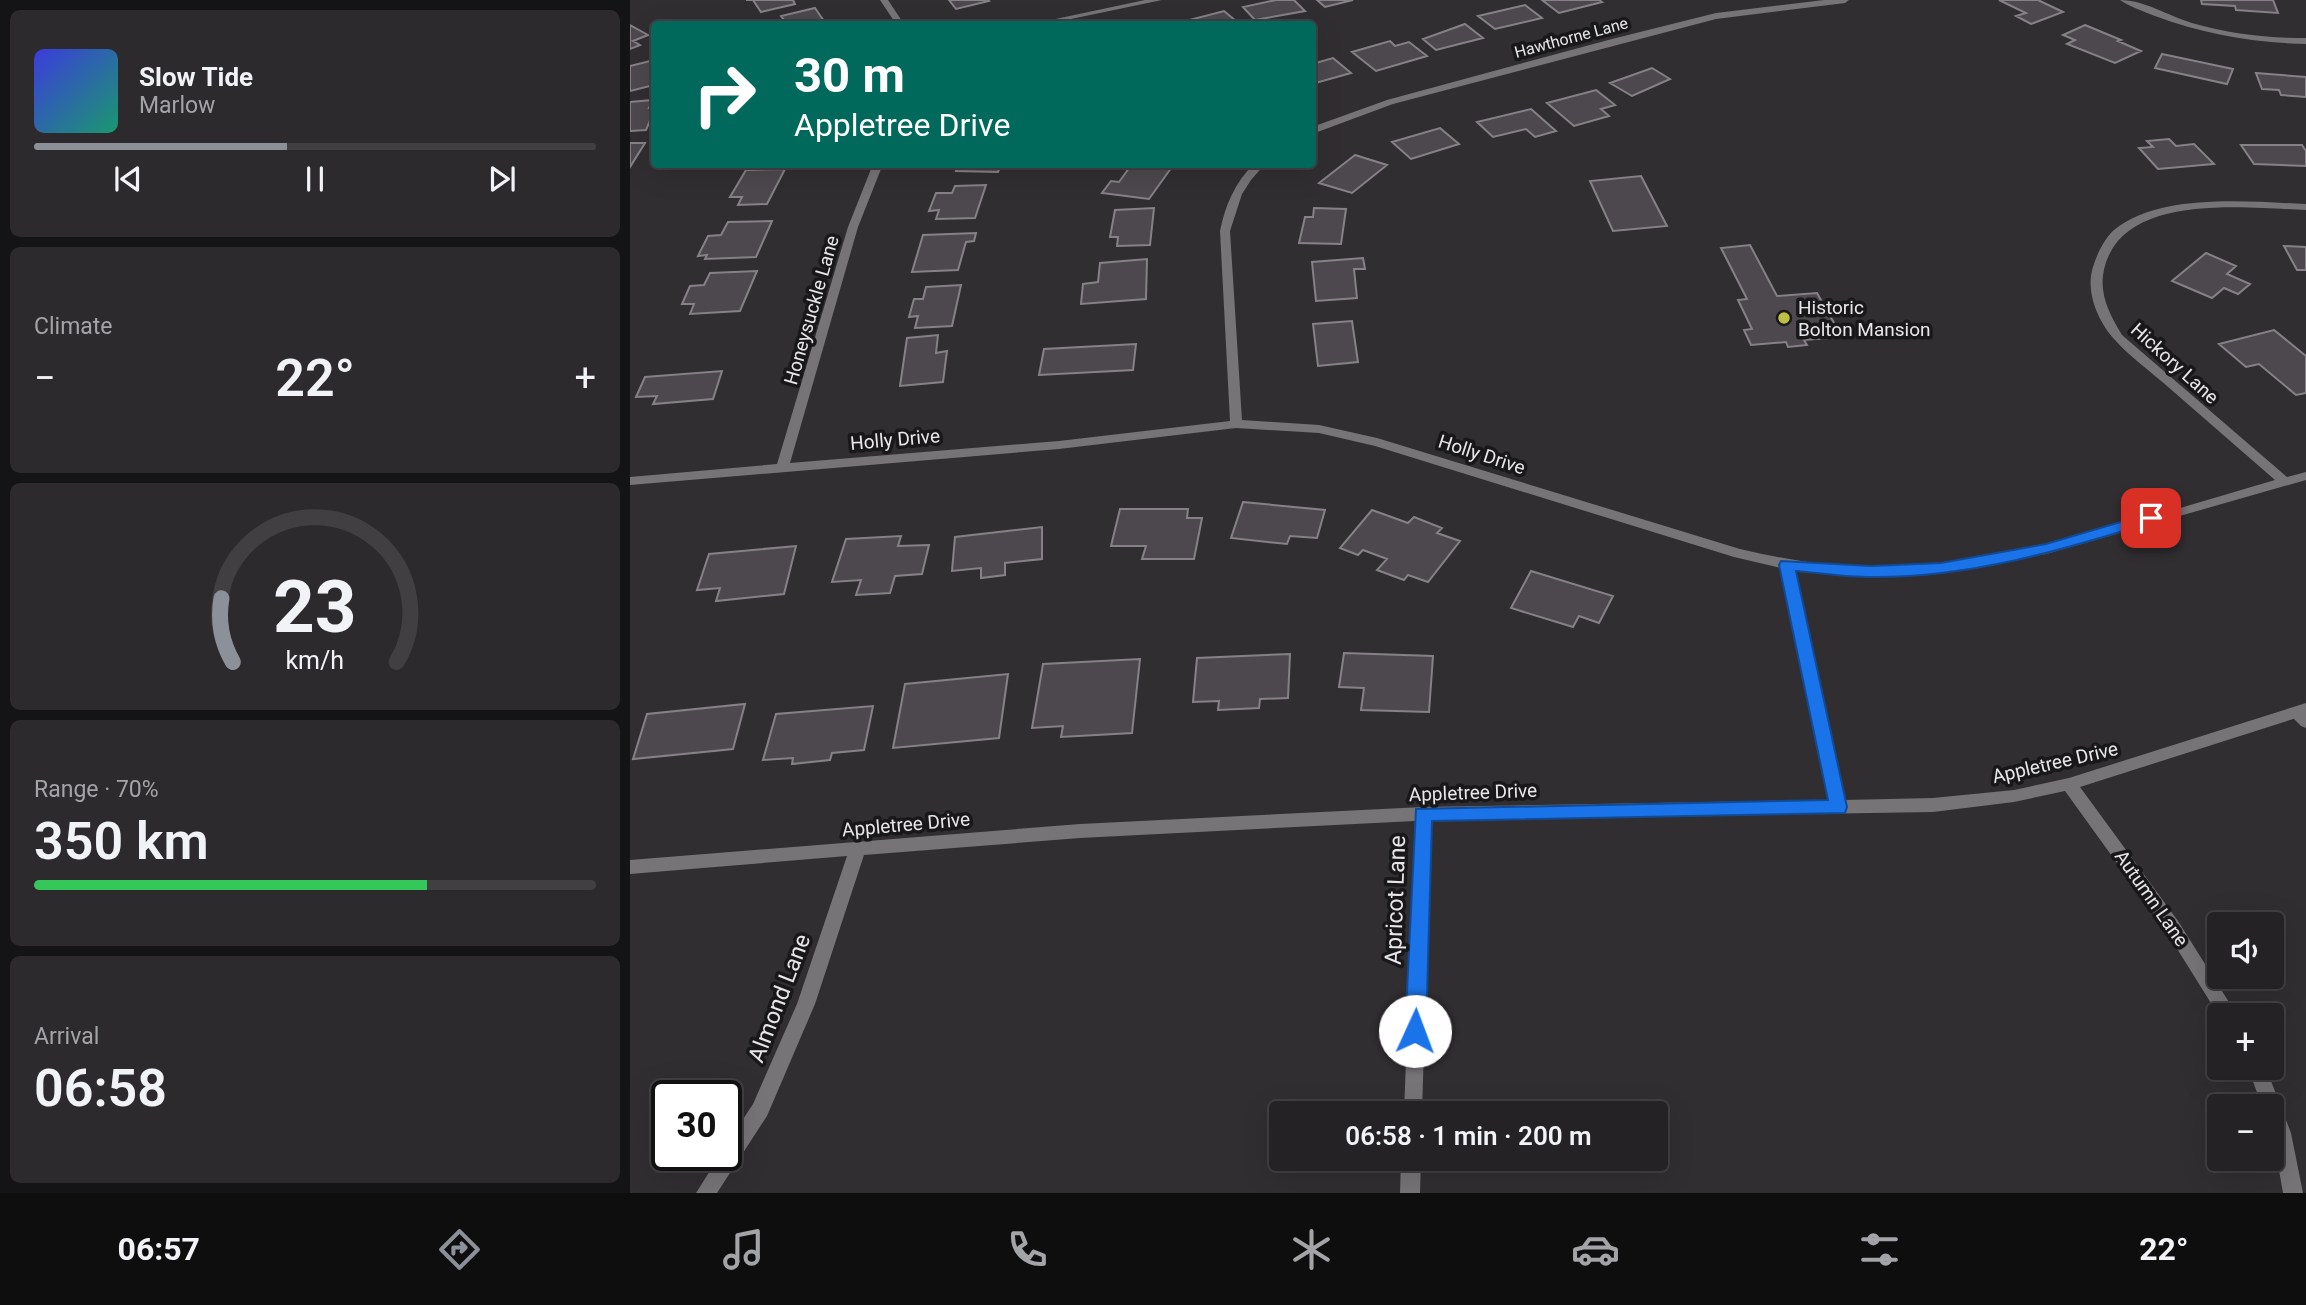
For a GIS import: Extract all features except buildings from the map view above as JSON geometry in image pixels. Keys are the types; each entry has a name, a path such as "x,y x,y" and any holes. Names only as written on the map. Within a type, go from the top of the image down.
{"street":[{"path":"884,0 898,21"},
{"path":"1051,21 1158,0"},
{"name":"Hawthorne Lane","path":"1316,130 1390,102 1716,16 1845,0"},
{"path":"2124,0 2183,24 2221,34 2306,41"},
{"name":"Honeysuckle Lane","path":"782,468 853,227 876,168"},
{"path":"1236,424 1225,231 1229,212 1242,185 1257,168"},
{"name":"Hickory Lane","path":"2284,481 2118,337 2104,316 2095,294 2094,274 2118,232 2138,221 2199,208 2306,207"},
{"name":"Holly Drive","path":"630,481 1059,445 1236,424 1319,429 1377,442 1739,554 1787,565 1871,572 1941,568 2046,549 2306,476"},
{"path":"1787,565 1838,807"},
{"name":"Appletree Drive","path":"630,867 1080,831 1423,814 1933,805 2014,796 2069,784 2303,715"},
{"name":"Autumn Lane","path":"2069,784 2153,898 2220,1003"},
{"name":"Apricot Lane","path":"1413,1101 1423,814"},
{"name":"Almond Lane","path":"706,1193 760,1110 806,1004 858,849"},
{"path":"2284,1144 2293,1193"},
{"path":"1410,1193 1411,1171"}],"place":[{"name":"Historic Bolton Mansion","path":"1784,318"}],"route":[{"path":"1415,1031 1423,814 1838,807 1787,565 1871,572 1941,568 2046,549 2151,518"}]}
